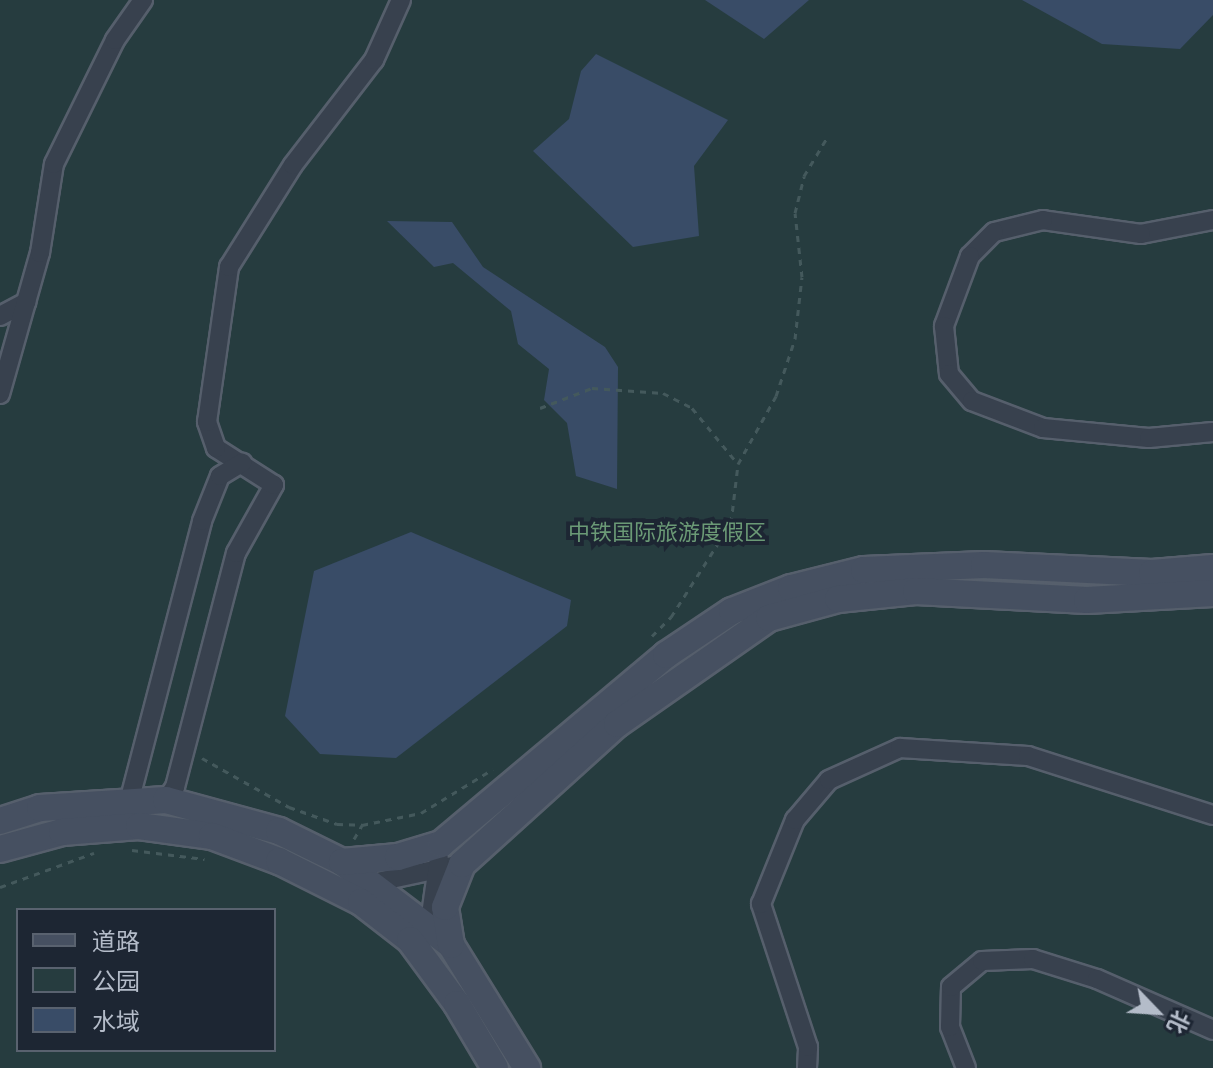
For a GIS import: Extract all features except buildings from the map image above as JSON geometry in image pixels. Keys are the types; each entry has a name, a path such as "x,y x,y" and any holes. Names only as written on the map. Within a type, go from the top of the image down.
{"street":[{"path":"0,394 26,302 54,164 115,40 143,0"},
{"path":"166,800 185,748 236,553 274,485 216,448 207,422 229,267 293,165 374,60 401,0"},
{"path":"1213,220 1141,234 1043,220 994,232 970,256 952,295 944,342 949,374 972,401 1043,428 1149,438 1213,432"},
{"path":"0,316 26,302"},
{"path":"129,802 202,521 220,476 242,463"},
{"path":"426,957 428,928 447,859 666,655 732,611 791,588 879,569 984,565 1152,573 1213,568"},
{"path":"340,890 447,859 617,724 769,618 838,599 916,591 1087,600 1213,593"},
{"path":"807,1068 808,1047 761,904 795,820 829,780 900,748 1028,756 1213,815"},
{"path":"0,821 40,808 166,800 249,820 342,862 451,945 527,1068"},
{"path":"0,849 62,832 139,826 212,836 340,890 381,915 426,957 495,1068"},
{"path":"342,862 398,857 447,859"},
{"path":"447,859 445,907 451,945"},
{"path":"966,1068 950,1027 951,987 982,961 1033,959 1097,979 1213,1030"}],"path":[{"path":"649,639 671,617 731,523 738,464 776,396 795,339 802,277 795,213 804,176 828,136"},
{"path":"540,408 592,388 663,393 692,408 738,464"},
{"path":"185,748 289,807 337,824 362,825 421,813 495,768"},
{"path":"342,862 362,825"},
{"path":"125,849 209,859"},
{"path":"0,887 97,852"}],"green space":[{"name":"中铁国际旅游度假区","path":"0,0 1213,0 1213,1068 0,1068"}],"water":[{"path":"705,0 809,0 764,39"},
{"path":"1022,0 1213,0 1213,15 1180,49 1102,44"},
{"path":"596,54 728,120 694,166 699,236 633,247 533,151 569,119 581,71"},
{"path":"387,221 452,222 483,267 605,347 618,367 617,489 576,476 567,423 544,400 549,369 518,344 511,311 453,263 434,267"},
{"path":"411,532 571,600 567,626 396,758 320,754 285,716 314,571"}]}
